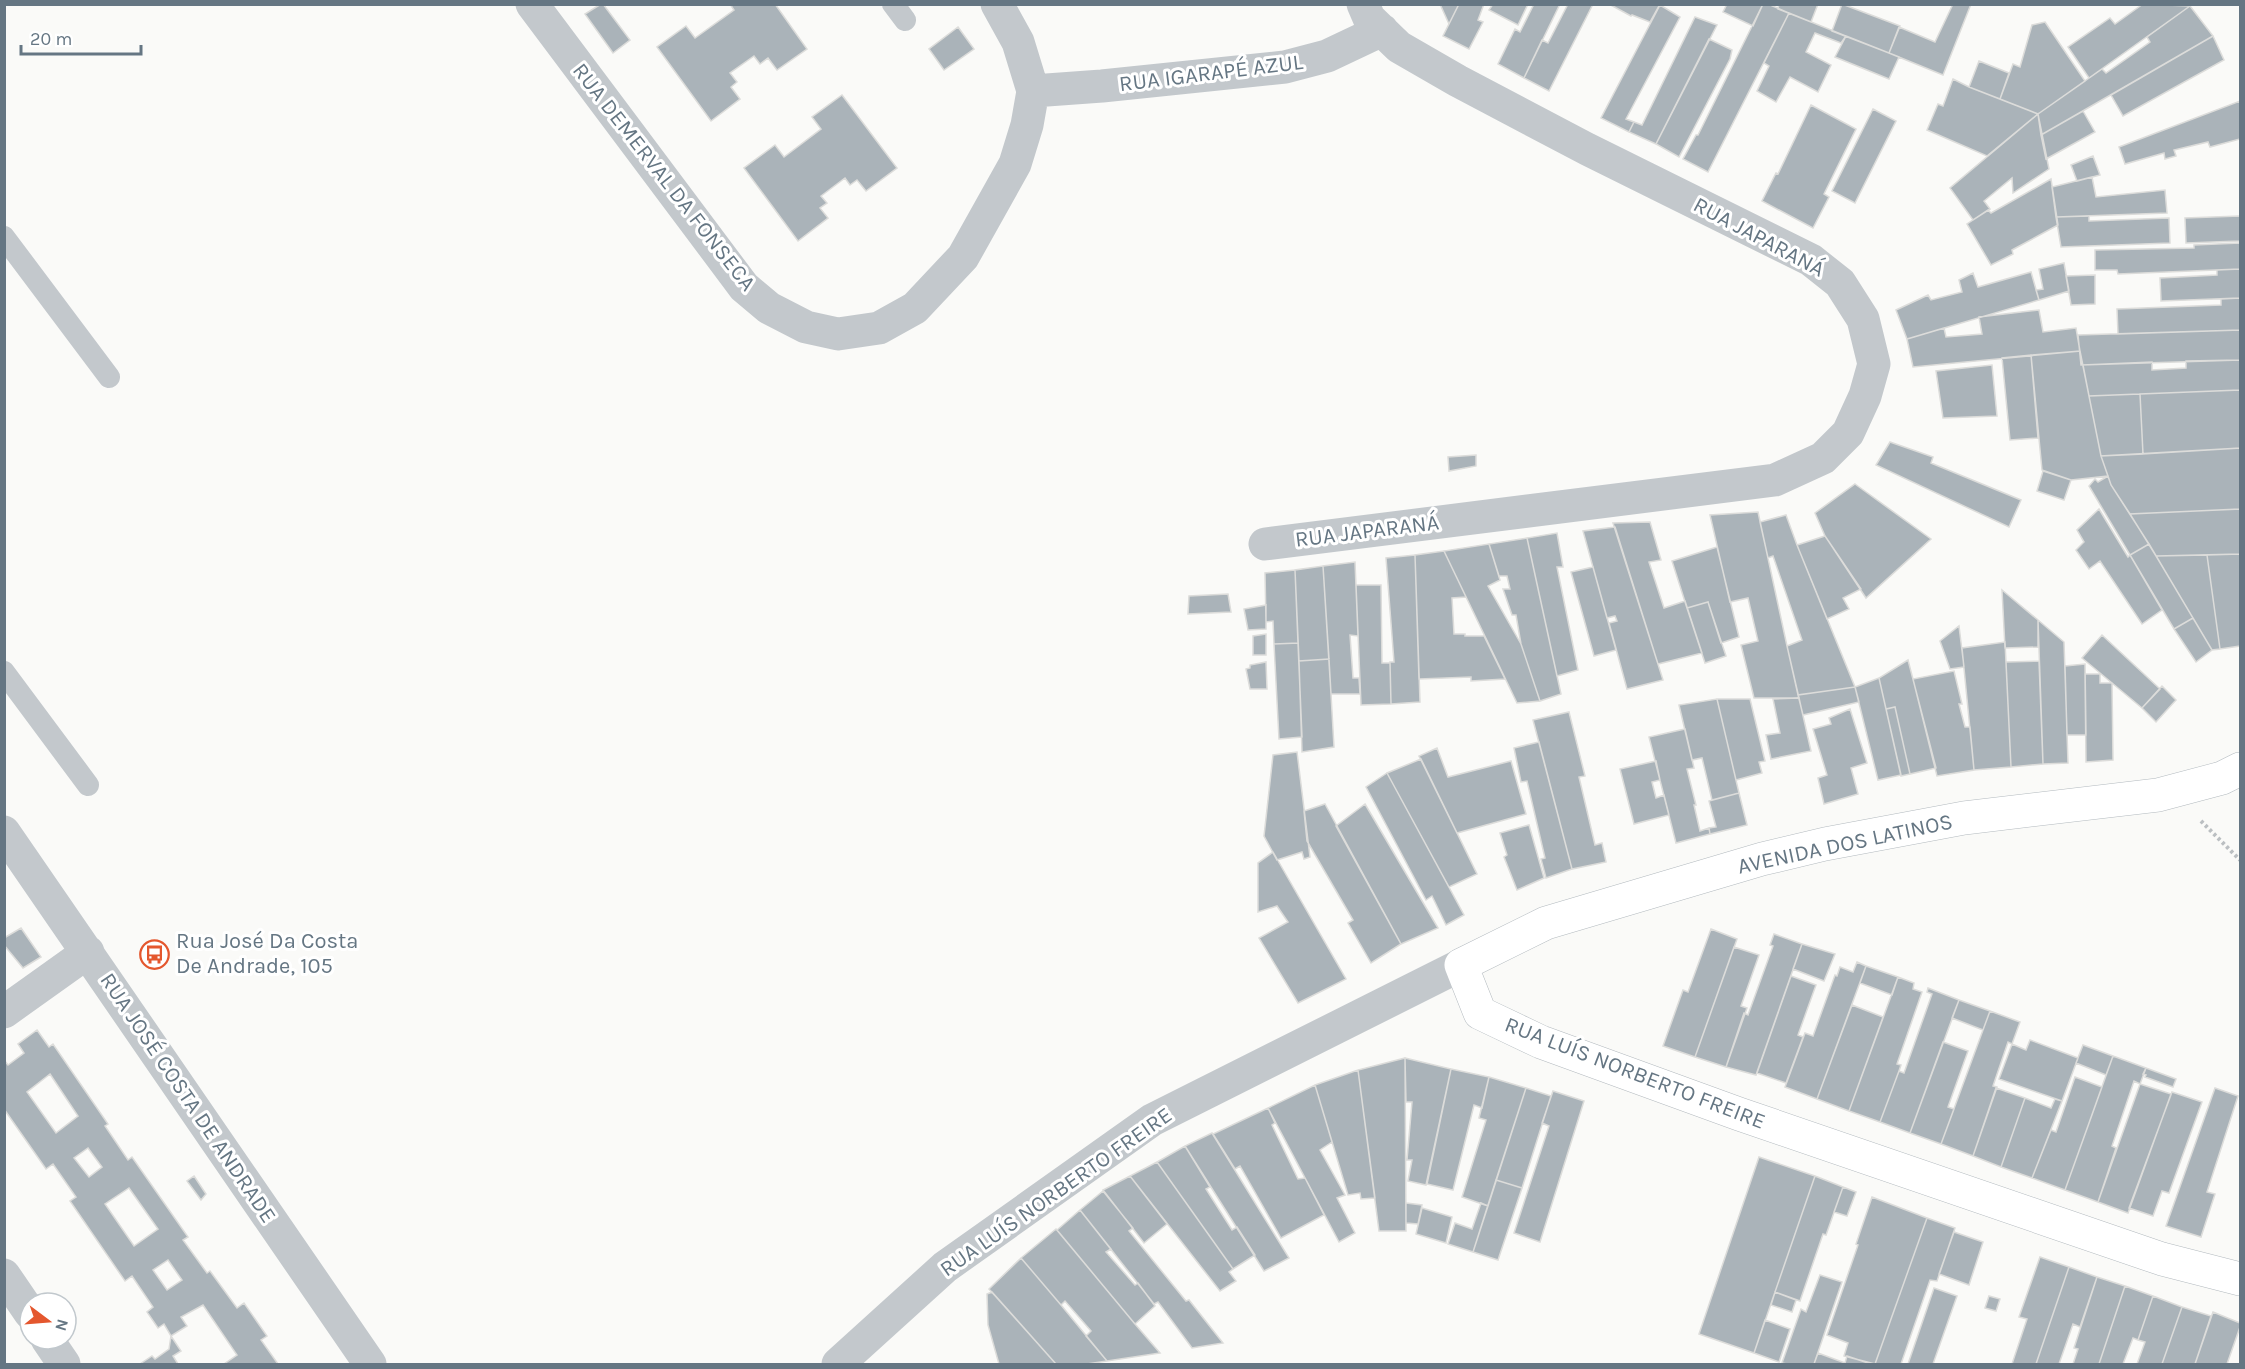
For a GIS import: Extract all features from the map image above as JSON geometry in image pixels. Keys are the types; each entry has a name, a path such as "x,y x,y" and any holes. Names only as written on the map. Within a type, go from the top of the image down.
{"main road":[{"name":"AVENIDA DOS LATINOS","path":"1461,964 1546,923 1762,859 1825,844 1964,818 2158,795 2222,778 2241,769"},
{"name":"RUA LUÍS NORBERTO FREIRE","path":"1461,964 1480,1013 1540,1042 1738,1114 2162,1259 2241,1279"}],"street":[{"name":"RUA DEMERVAL DA FONSECA","path":"532,4 744,287 769,308 806,327 838,334 879,328 915,308 963,257 1015,164 1027,125 1033,91"},
{"path":"997,4 1018,42 1033,91"},
{"name":"RUA JAPARANÁ","path":"1264,544 1775,480 1823,458 1848,433 1865,396 1874,364 1863,319 1840,283 1811,260 1587,149 1458,81 1400,47 1369,18 1363,4"},
{"name":"RUA IGARAPÉ AZUL","path":"1033,91 1285,67 1327,56 1382,30"},
{"name":"RUA JOSÉ COSTA DE ANDRADE","path":"4,832 370,1365"},
{"path":"4,1012 88,952"},
{"name":"RUA LUÍS NORBERTO FREIRE","path":"838,1365 945,1267 1152,1120 1461,964"},
{"path":"4,1275 18,1295"},
{"path":"55,1351 64,1365"}],"lane":[{"path":"4,237 109,378"},
{"path":"4,672 88,785"}],"path":[{"path":"2177,790 2205,826 2241,860"}],"building":[{"path":"601,4 630,40 613,53 585,14"},
{"path":"730,4 775,4 807,49 777,70 768,58 760,64 754,56 730,73 737,82 731,87 740,99 711,121 657,47 686,26 695,38 734,10"},
{"path":"1440,4 1459,4 1449,24"},
{"path":"1459,4 1484,4 1478,20 1483,22 1469,49 1443,36"},
{"path":"1493,4 1528,4 1518,25 1489,10"},
{"path":"1534,4 1560,4 1524,78 1498,64 1515,29 1520,32"},
{"path":"1568,4 1593,4 1549,91 1524,78 1542,40 1548,43"},
{"path":"1609,4 1660,4 1650,22 1631,16"},
{"path":"1727,4 1763,4 1753,26 1723,12"},
{"path":"1763,4 1789,13 1708,172 1683,159 1698,135"},
{"path":"1779,4 1818,4 1811,22 1778,9"},
{"path":"1842,4 1900,26 1889,53 1832,31"},
{"path":"1953,4 1971,4 1943,75 1889,53 1899,27 1935,42"},
{"path":"2143,4 2190,6 2089,78 2068,47 2110,18 2115,24"},
{"path":"1660,5 1680,17 1626,119 1634,122 1629,132 1601,118"},
{"path":"2190,6 2213,36 2041,135 2038,114 2102,69 2106,73 2150,42 2147,37"},
{"path":"1789,13 1846,36 1841,43 1815,33 1806,52 1831,65 1818,92 1790,77 1776,102 1757,91 1769,66 1764,63"},
{"path":"1695,17 1717,25 1656,144 1629,132 1634,122 1642,125"},
{"path":"2045,22 2085,81 2038,114 2000,99 2013,64 2020,67 2032,25"},
{"path":"958,27 974,49 944,70 929,49"},
{"path":"1846,36 1899,57 1889,79 1835,57"},
{"path":"2213,36 2224,60 2123,116 2111,95"},
{"path":"1709,39 1732,50 1730,59 1679,157 1656,144"},
{"path":"1979,61 2009,73 2000,99 1969,87"},
{"path":"1953,79 2038,114 1987,156 1927,130 1938,104 1943,106"},
{"path":"842,95 897,168 866,191 857,180 850,185 845,178 821,196 827,203 820,208 828,218 798,241 744,168 775,145 784,157 821,129 812,117"},
{"path":"2240,101 2240,139 2210,147 2208,142 2174,150 2176,156 2165,159 2164,153 2125,164 2119,147"},
{"path":"1811,105 1856,129 1824,194 1829,197 1813,228 1762,201 1776,173 1778,174"},
{"path":"1873,109 1896,121 1855,203 1832,191"},
{"path":"2083,111 2095,132 2046,159 2041,135"},
{"path":"2038,114 2049,169 2013,193 2012,178 1984,201 1990,209 1973,220 1950,188"},
{"path":"2093,156 2100,175 2077,181 2071,165"},
{"path":"2092,177 2096,197 2165,190 2167,213 2056,217 2052,187"},
{"path":"2051,179 2058,225 2012,250 2013,254 1991,265 1967,224 1988,210 1991,213"},
{"path":"2089,216 2089,221 2169,218 2170,243 2061,247 2056,217"},
{"path":"2240,216 2240,241 2186,243 2185,218"},
{"path":"2240,243 2240,269 2118,274 2117,270 2095,270 2095,250 2194,248 2194,245"},
{"path":"2064,263 2069,291 2039,300 2036,290 2043,289 2039,269"},
{"path":"2240,269 2240,298 2161,301 2160,278 2217,275 2217,270"},
{"path":"2031,272 2039,300 1907,339 1896,310 1928,295 1931,300 1962,292 1959,280 1973,273 1978,287"},
{"path":"2095,275 2095,304 2071,305 2066,276"},
{"path":"2240,298 2240,330 2118,334 2117,309 2221,305 2221,299"},
{"path":"2039,310 2043,332 2076,328 2080,351 1913,367 1907,339 1944,328 1946,337 1982,334 1979,317"},
{"path":"2240,330 2240,360 2081,365 2078,335"},
{"path":"2080,351 2101,456 2108,476 2071,480 2042,470 2031,355"},
{"path":"2031,355 2038,438 2010,440 2002,358"},
{"path":"2240,360 2240,390 2089,396 2083,365 2152,362 2152,370 2186,368 2186,361"},
{"path":"1992,365 1997,416 1943,418 1936,371"},
{"path":"2240,390 2240,448 2143,454 2140,394"},
{"path":"2140,394 2143,454 2101,456 2089,396"},
{"path":"1890,442 1933,457 1931,463 2021,500 2009,527 1876,465"},
{"path":"2240,448 2240,509 2130,514 2111,485 2101,456"},
{"path":"1476,455 1476,466 1449,471 1448,457"},
{"path":"2043,471 2071,480 2064,500 2037,491"},
{"path":"2108,476 2111,485 2149,544 2130,555 2089,486 2095,479 2098,482"},
{"path":"1855,484 1931,539 1866,598 1825,536 1815,513"},
{"path":"2099,509 2128,557 2130,555 2162,610 2142,624 2100,561 2089,569 2076,550 2084,542 2077,530"},
{"path":"2240,509 2240,554 2156,556 2130,514"},
{"path":"1758,512 1799,698 1754,698 1741,645 1758,641 1748,598 1730,602 1710,515"},
{"path":"1786,515 1855,687 1798,695 1787,646 1802,640 1773,556 1768,558 1760,522"},
{"path":"1650,522 1661,560 1649,562 1664,608 1685,601 1702,653 1658,664 1613,523"},
{"path":"1615,527 1663,680 1627,689 1609,623 1617,621 1615,616 1607,618 1583,531"},
{"path":"1557,533 1563,567 1557,567 1578,670 1557,676 1527,538"},
{"path":"1825,536 1861,589 1843,598 1849,609 1827,619 1797,545"},
{"path":"1527,538 1561,694 1540,701 1521,644 1516,615 1512,615 1503,589 1510,589 1507,576 1499,576 1489,544"},
{"path":"1489,544 1500,580 1488,586 1521,644 1540,701 1517,703 1444,551"},
{"path":"2149,544 2193,618 2174,629 2130,555"},
{"path":"1717,547 1739,637 1721,643 1708,602 1687,608 1672,561"},
{"path":"1444,551 1466,597 1452,598 1454,634 1484,636 1505,679 1471,681 1471,677 1419,679 1415,555"},
{"path":"2240,554 2240,646 2220,649 2207,555"},
{"path":"1415,555 1420,702 1391,704 1390,662 1394,662 1386,558"},
{"path":"2207,555 2220,649 2212,650 2156,556"},
{"path":"1355,562 1358,636 1350,635 1353,678 1359,678 1360,694 1331,694 1323,566"},
{"path":"1323,566 1329,659 1299,661 1295,570"},
{"path":"1593,567 1616,650 1594,656 1571,572"},
{"path":"1295,570 1298,643 1274,644 1273,621 1266,622 1265,573"},
{"path":"1356,585 1381,585 1382,663 1390,663 1391,704 1361,705"},
{"path":"2002,590 2038,620 2038,647 2005,648"},
{"path":"1228,594 1231,612 1188,614 1189,596"},
{"path":"1708,602 1726,656 1705,663 1687,608"},
{"path":"1266,605 1266,629 1248,630 1244,609"},
{"path":"2193,618 2212,650 2196,662 2174,629"},
{"path":"2038,620 2064,642 2068,763 2043,764"},
{"path":"1959,626 1964,667 1950,669 1940,641"},
{"path":"1266,634 1266,655 1253,655 1253,636"},
{"path":"2102,635 2160,689 2142,708 2082,658"},
{"path":"2005,642 2011,767 1974,770 1962,648"},
{"path":"1298,643 1302,737 1279,739 1274,644"},
{"path":"1329,659 1334,747 1302,752 1299,661"},
{"path":"1908,660 1936,768 1910,774 1895,707 1886,709 1879,678"},
{"path":"2039,661 2043,764 2011,767 2006,662"},
{"path":"1266,662 1267,689 1250,689 1246,669 1250,668 1250,665"},
{"path":"2085,664 2086,735 2067,735 2065,666"},
{"path":"1954,671 1965,727 1970,727 1974,770 1937,776 1913,679"},
{"path":"2085,674 2100,674 2100,683 2112,683 2113,760 2086,762"},
{"path":"1879,678 1901,775 1878,780 1855,687"},
{"path":"2162,686 2176,700 2156,722 2142,708"},
{"path":"1855,687 1859,702 1803,715 1798,695"},
{"path":"1799,698 1811,751 1771,759 1766,735 1780,733 1773,699"},
{"path":"1717,699 1750,699 1765,761 1759,762 1762,773 1736,780"},
{"path":"1717,699 1739,793 1712,800 1702,758 1692,760 1679,705"},
{"path":"1895,707 1910,774 1901,776 1886,709"},
{"path":"1850,709 1867,763 1851,768 1858,794 1824,804 1818,778 1827,775 1813,729 1831,724 1829,718"},
{"path":"1569,712 1585,776 1579,777 1595,845 1602,843 1606,862 1572,869 1533,720"},
{"path":"1685,729 1694,768 1687,769 1700,831 1709,828 1710,834 1676,843 1649,737"},
{"path":"1539,742 1572,869 1546,878 1541,859 1545,858 1527,781 1521,782 1514,748"},
{"path":"1437,748 1448,777 1511,761 1526,814 1457,833 1419,756"},
{"path":"1297,752 1310,857 1304,859 1302,852 1277,860 1264,836 1273,755"},
{"path":"1421,759 1477,874 1449,887 1387,773"},
{"path":"1656,761 1660,780 1652,782 1656,798 1664,795 1669,815 1634,824 1620,769"},
{"path":"1387,773 1464,915 1446,925 1432,896 1426,900 1366,787"},
{"path":"1739,793 1747,825 1710,834 1709,828 1716,827 1709,801"},
{"path":"1325,804 1401,944 1371,963 1348,923 1353,920 1307,841 1304,811"},
{"path":"1365,804 1438,928 1401,944 1336,826"},
{"path":"1529,825 1544,878 1517,890 1504,857 1507,855 1500,833"},
{"path":"1273,852 1346,979 1298,1003 1259,938 1288,922 1277,906 1258,912 1258,863"},
{"path":"21,928 41,957 23,968 4,945 4,938"},
{"path":"1711,929 1737,939 1695,1057 1663,1046 1683,990 1688,992"},
{"path":"1774,934 1802,944 1756,1075 1726,1067 1744,1013 1748,1015 1773,946 1770,945"},
{"path":"1802,944 1835,954 1824,981 1793,969"},
{"path":"1734,947 1759,955 1741,1006 1747,1008 1726,1067 1695,1057"},
{"path":"1857,962 1866,966 1817,1099 1785,1087 1805,1033 1813,1036 1835,975 1837,976 1840,967 1853,972"},
{"path":"1866,966 1898,977 1892,995 1860,983"},
{"path":"1791,976 1816,985 1798,1035 1803,1037 1786,1083 1757,1073"},
{"path":"1898,977 1914,983 1913,989 1922,992 1897,1064 1901,1065 1880,1122 1849,1111"},
{"path":"1928,988 1959,1000 1910,1133 1880,1122 1899,1071 1904,1073 1932,994 1927,992"},
{"path":"1959,1000 1990,1011 1983,1030 1952,1018"},
{"path":"1852,1005 1883,1017 1849,1111 1817,1099"},
{"path":"1990,1011 2020,1022 2012,1044 2008,1042 1993,1086 1997,1087 1973,1156 1941,1144"},
{"path":"37,1030 49,1047 53,1044 108,1124 105,1126 128,1160 132,1157 188,1237 183,1240 207,1273 210,1271 237,1308 244,1303 267,1336 261,1340 278,1364 224,1364 237,1355 203,1305 181,1317 187,1326 171,1336 164,1324 158,1328 147,1312 153,1307 132,1276 125,1281 70,1201 76,1197 53,1164 46,1169 4,1109 4,1060 8,1065 24,1053 18,1044","holes":["50,1074 78,1116 56,1133 27,1092","88,1148 102,1167 89,1177 74,1158","129,1188 158,1229 134,1246 105,1204","168,1260 182,1280 167,1290 153,1270"]},
{"path":"2030,1040 2078,1058 2062,1101 1999,1079 2012,1044 2026,1050"},
{"path":"1943,1042 1968,1051 1948,1107 1954,1109 1941,1144 1910,1133"},
{"path":"2083,1045 2113,1056 2106,1075 2076,1063"},
{"path":"2113,1056 2146,1068 2140,1084 2134,1081 2112,1146 2116,1148 2098,1202 2065,1190"},
{"path":"1405,1058 1406,1231 1379,1231 1358,1070"},
{"path":"1405,1058 1451,1069 1426,1185 1408,1181 1412,1160 1407,1160 1412,1102 1406,1102"},
{"path":"2146,1068 2176,1079 2173,1087 2145,1077 2146,1075 2143,1074"},
{"path":"1451,1069 1489,1077 1482,1108 1474,1105 1453,1190 1427,1184"},
{"path":"1358,1070 1375,1198 1361,1199 1360,1193 1348,1195 1315,1085"},
{"path":"1489,1077 1526,1088 1488,1206 1462,1197 1486,1120 1479,1118"},
{"path":"2075,1077 2102,1087 2065,1190 2032,1178 2051,1130 2056,1132"},
{"path":"2140,1084 2171,1094 2128,1213 2098,1202"},
{"path":"1315,1085 1332,1142 1320,1150 1345,1195 1337,1198 1355,1233 1339,1242 1268,1108"},
{"path":"1526,1088 1551,1096 1522,1188 1496,1180"},
{"path":"1996,1088 2025,1098 2001,1167 1973,1156"},
{"path":"2215,1088 2238,1096 2207,1192 2215,1194 2201,1237 2166,1226"},
{"path":"1553,1091 1584,1101 1540,1242 1514,1233 1549,1126 1542,1123"},
{"path":"2172,1092 2202,1102 2169,1193 2162,1191 2153,1216 2129,1208"},
{"path":"2025,1098 2051,1108 2055,1099 2062,1101 2032,1178 2001,1167"},
{"path":"1268,1108 1275,1123 1272,1125 1298,1179 1305,1178 1324,1215 1281,1238 1240,1166 1235,1169 1213,1134"},
{"path":"1212,1133 1289,1258 1264,1271 1185,1146"},
{"path":"1185,1146 1210,1187 1206,1189 1232,1230 1237,1227 1255,1255 1233,1269 1157,1162"},
{"path":"1759,1157 1815,1176 1754,1353 1699,1334"},
{"path":"1157,1162 1233,1269 1229,1272 1236,1281 1220,1291 1130,1176"},
{"path":"194,1176 206,1194 201,1200 187,1181"},
{"path":"1130,1176 1167,1224 1144,1243 1103,1190"},
{"path":"1815,1176 1843,1187 1826,1235 1823,1234 1800,1301 1775,1292"},
{"path":"1496,1180 1522,1188 1498,1260 1473,1252"},
{"path":"1843,1187 1856,1192 1847,1216 1834,1212"},
{"path":"1103,1191 1133,1228 1129,1231 1223,1343 1192,1348 1158,1302 1154,1304 1080,1210"},
{"path":"1872,1197 1927,1218 1875,1364 1844,1356 1848,1343 1827,1335"},
{"path":"1406,1203 1422,1205 1418,1224 1406,1223"},
{"path":"1481,1203 1488,1206 1473,1252 1448,1244 1455,1223 1472,1229"},
{"path":"1422,1208 1452,1217 1446,1243 1416,1234"},
{"path":"1080,1210 1111,1249 1106,1252 1135,1285 1138,1283 1155,1306 1135,1324 1057,1230"},
{"path":"1927,1218 1955,1228 1937,1281 1930,1280 1901,1364 1875,1364"},
{"path":"1056,1229 1160,1353 1107,1361 1086,1336 1091,1331 1065,1301 1061,1305 1021,1258"},
{"path":"1954,1232 1983,1242 1969,1285 1939,1274"},
{"path":"2040,1257 2069,1267 2036,1364 2012,1364 2027,1319 2019,1317"},
{"path":"1021,1258 1107,1361 1087,1364 1056,1364 989,1289"},
{"path":"2069,1267 2097,1277 2080,1327 2073,1324 2059,1364 2036,1364"},
{"path":"1820,1275 1842,1282 1814,1364 1782,1363 1801,1309 1806,1312"},
{"path":"2097,1277 2125,1286 2099,1364 2073,1364 2078,1349 2074,1348"},
{"path":"2125,1286 2153,1296 2138,1340 2133,1338 2123,1364 2099,1364"},
{"path":"1934,1288 1957,1296 1933,1364 1908,1364"},
{"path":"992,1292 1056,1364 999,1364 988,1325 987,1294"},
{"path":"1775,1292 1796,1300 1792,1312 1771,1305"},
{"path":"1989,1296 2000,1299 1996,1311 1985,1308"},
{"path":"2153,1296 2182,1307 2162,1364 2137,1364 2145,1342 2138,1340"},
{"path":"2182,1307 2211,1316 2195,1364 2162,1364"},
{"path":"2213,1312 2240,1323 2240,1327 2227,1364 2195,1364"},
{"path":"1765,1320 1790,1329 1779,1362 1754,1353"},
{"path":"171,1336 181,1351 173,1356 178,1364 140,1364 152,1356 155,1359 169,1349"},
{"path":"1818,1353 1845,1363 1847,1356 1871,1364 1814,1364"}],"place":[{"name":"Rua José Da Costa De Andrade, 105","path":"155,954"}]}
